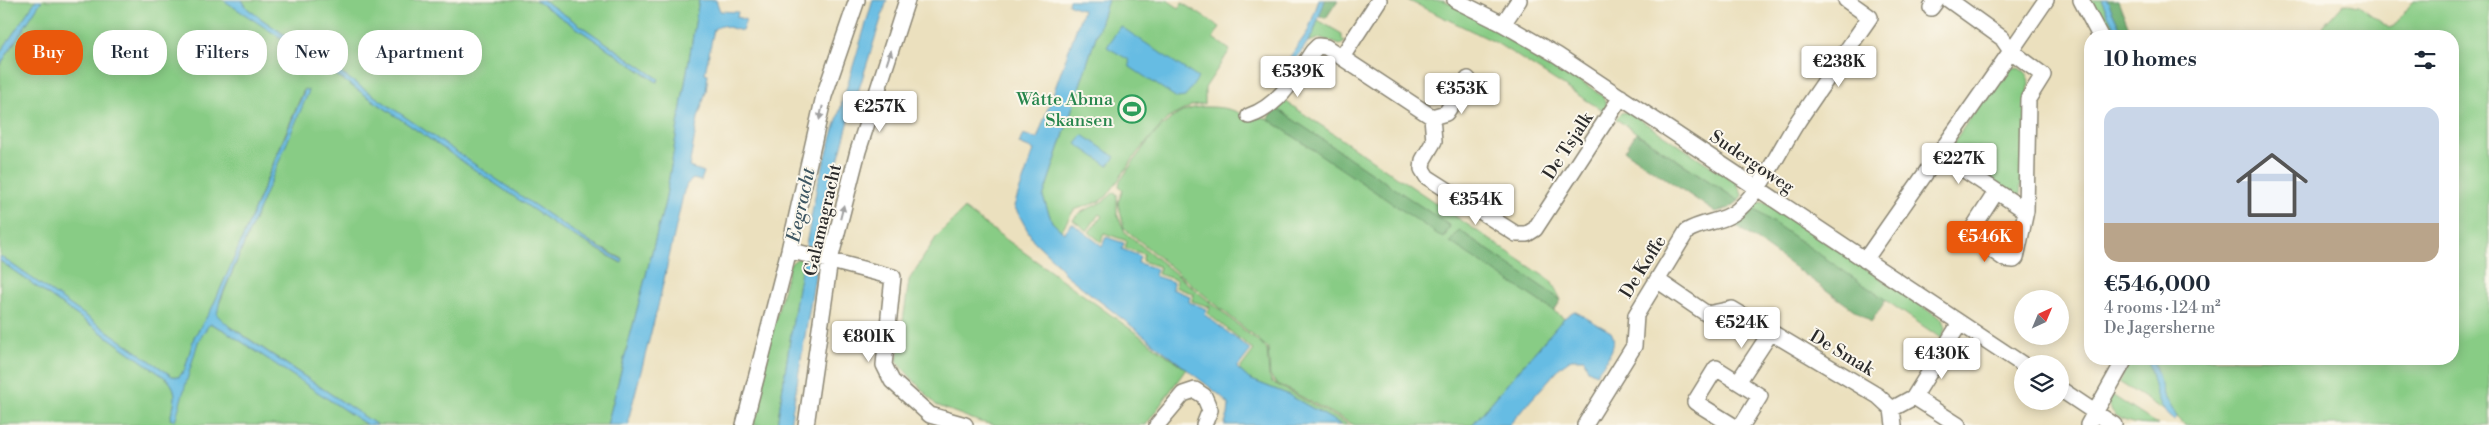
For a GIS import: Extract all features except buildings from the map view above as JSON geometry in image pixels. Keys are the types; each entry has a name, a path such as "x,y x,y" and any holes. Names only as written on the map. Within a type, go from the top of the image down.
{"street":[{"path":"744,425 796,252 824,96 857,0"},
{"name":"Galamagracht","path":"806,425 825,258 907,0"},
{"path":"1342,57 1379,0"},
{"name":"Sudergoweg","path":"1456,0 1503,24 1621,97 2014,359"},
{"path":"1503,24 1519,0"},
{"name":"De Koffe","path":"1584,425 1634,346 1636,315 1688,231 1699,224 1731,215 1740,209 1756,188 1797,122 1870,17 1846,0"},
{"path":"1949,0 2002,38 2011,51 2043,74 2028,99 2026,212 2016,258 2010,261 1969,234 1996,192"},
{"path":"1865,260 2046,0"},
{"path":"2081,0 2097,30"},
{"path":"1249,116 1259,113 1284,93 1318,46 1326,47 1432,116 1446,113 1468,79"},
{"name":"De Tsjalk","path":"1432,116 1434,141 1423,160 1422,169 1427,177 1516,234 1527,234 1535,230 1621,97"},
{"path":"1939,152 2026,212"},
{"path":"796,252 825,258 893,278 884,364 892,381 930,415 965,425"},
{"name":"De Smak","path":"1657,280 1707,314 1732,309 1878,396 1892,409"},
{"path":"1894,425 1892,409 1914,397 1960,322"},
{"path":"1738,382 1771,332"},
{"path":"2091,419 2122,365"},
{"path":"1732,425 1695,402 1716,368 1760,396 1742,425"},
{"path":"1157,425 1183,394 1195,390 1204,396 1210,410 1204,425"},
{"path":"1914,397 1958,425"},
{"path":"2069,398 2091,419 2114,425"}],"green space":[{"path":"0,0 36,0 15,30 0,53"},
{"path":"42,0 223,0 277,34 277,75 336,75 557,226 621,263 623,259 591,243 559,222 344,75 348,75 348,30 278,30 248,9 242,0 535,0 657,82 659,79 543,0 699,0 665,202 607,425 377,425 221,320 217,315 217,309 308,91 304,89 232,263 211,310 194,337 185,369 179,377 172,376 0,256 0,65 15,42 15,75 83,75 83,30 23,30"},
{"name":"Wâtte Abma Skansen","path":"1108,0 1167,0 1179,8 1182,3 1220,27 1213,38 1230,50 1205,88 1205,104 1191,106 1167,119 1138,152 1107,196 1098,202 1074,210 1061,231 1052,222 1043,197"},
{"path":"1325,0 1338,0 1326,18 1319,16"},
{"path":"1407,0 1443,0 1469,12 1524,44 1602,95 1608,107 1605,112 1495,42"},
{"path":"2089,0 2101,0 2115,30 2105,30"},
{"path":"2107,0 2118,0 2130,30 2121,30"},
{"path":"2414,0 2489,0 2489,425 2186,425 2168,404 2155,365 2459,365 2459,30 2319,30 2344,3 2359,6 2389,28 2394,26"},
{"path":"1318,20 1342,34 1342,39 1345,42 1340,45 1321,38 1308,42"},
{"path":"2010,67 2024,71 2029,84 2020,197 2017,198 1954,154 1953,143 2004,69"},
{"path":"1282,99 1551,281 1561,300 1459,230 1451,242 1564,318 1472,425 1354,425 1276,383 1270,376 1268,348 1124,228 1118,202 1123,190 1119,186 1120,181 1146,144 1168,121 1180,113 1193,108 1212,107 1232,110 1247,117 1268,119 1444,238 1450,226 1276,108"},
{"path":"1276,108 1450,226 1443,238 1268,119"},
{"path":"1628,112 1737,183 1742,195 1739,201 1616,119 1621,113"},
{"path":"1636,133 1739,201 1728,209 1715,212 1625,151"},
{"path":"1114,192 1117,194 1117,214 1125,232 1267,349 1269,376 1272,382 1350,425 1342,425 1287,394 1249,379 1239,370 1254,350 1208,314 1210,307 1192,301 1194,294 1175,287 1177,280 1158,274 1160,267 1142,261 1144,254 1125,248 1127,241 1104,233 1101,242 1089,232 1102,216 1099,214 1087,231 1073,220 1081,212 1103,201"},
{"path":"1765,202 1942,319 1945,328 1942,339 1752,208 1754,203"},
{"path":"1752,208 1886,300 1871,322 1731,222 1739,220"},
{"path":"964,209 1186,369 1146,425 994,425 980,422 936,405 897,362 909,280 937,236"},
{"path":"1459,230 1561,300 1554,311 1450,242"},
{"path":"798,258 805,260 798,288 777,425 748,425 790,264"},
{"path":"0,261 167,379 174,388 175,393 170,419 198,342 208,325 211,324 224,330 367,425 0,425"},
{"path":"2128,365 2150,365 2156,391 2165,411 2119,382"},
{"path":"2112,395 2158,425 2136,424 2122,419 2111,410 2108,403"}],"water":[{"path":"36,0 42,0 23,30 16,30"},
{"path":"223,0 242,0 248,9 278,30 277,36"},
{"path":"535,0 543,0 659,79 657,82"},
{"path":"699,0 716,0 720,11 738,12 737,17 746,20 742,31 721,25 714,29 705,73 708,74 706,92 698,118 689,167 704,172 701,181 693,179 687,184 684,191 658,306 629,417 629,425 607,425 665,202"},
{"path":"873,0 887,0 848,124 829,193 790,425 777,425 798,288 817,186"},
{"path":"1069,0 1108,0 1043,197 1052,222 1064,233 1072,223 1102,246 1106,237 1124,243 1122,249 1140,256 1138,263 1157,269 1155,276 1173,282 1172,289 1190,296 1189,302 1207,309 1205,315 1251,350 1237,368 1249,379 1287,394 1342,425 1224,425 1229,405 1221,396 1065,274 1056,262 1033,240 1014,206 1034,150 1019,144 1023,134 1037,139 1083,10 1068,4"},
{"path":"1319,0 1325,0 1313,34 1281,82 1278,82 1276,77 1308,31"},
{"path":"2101,0 2107,0 2121,30 2115,30"},
{"path":"1120,26 1198,78 1185,97 1177,98 1130,67 1129,60 1107,47"},
{"path":"15,31 15,42 0,65 0,53"},
{"path":"336,75 344,75 559,222 591,243 623,260 622,263 557,226"},
{"path":"305,89 309,91 220,300 217,315 229,326 377,425 367,425 224,330 211,324 198,342 175,421 170,419 175,393 174,388 167,379 0,261 0,256 172,376 179,377 185,369 194,337 211,310 232,263"},
{"path":"1083,135 1115,157 1108,166 1076,144"},
{"path":"1574,311 1611,332 1613,338 1612,349 1596,374 1588,370 1584,359 1571,359 1561,366 1509,425 1472,425 1564,318"},
{"path":"2149,365 2155,365 2164,395 2177,417 2174,420 2164,410 2153,383"}],"place":[{"name":"Wâtte Abma Skansen","path":"1132,109"}],"water label":[{"name":"Eegracht","path":"801,205"}]}
